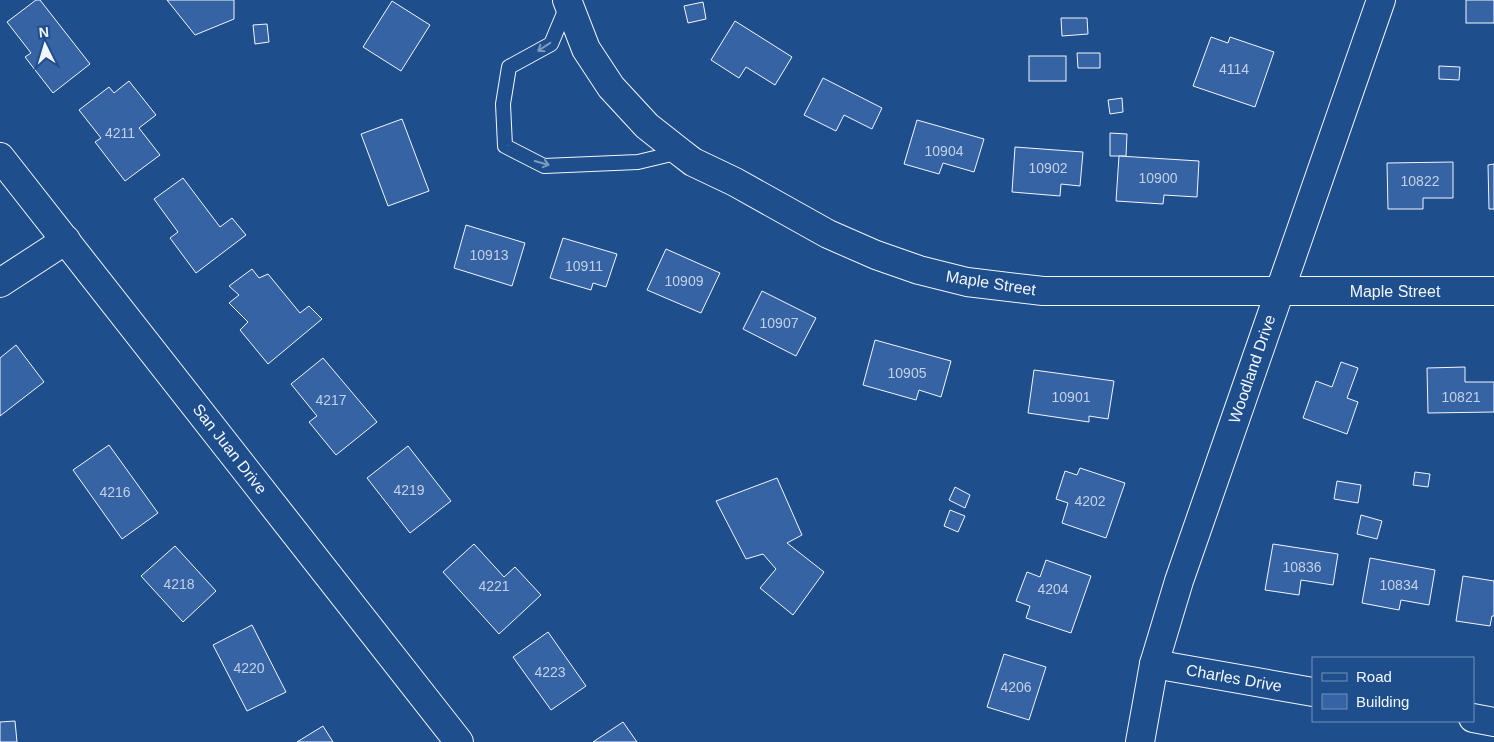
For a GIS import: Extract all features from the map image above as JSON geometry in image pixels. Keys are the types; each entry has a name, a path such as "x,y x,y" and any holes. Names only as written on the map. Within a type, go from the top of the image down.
{"street":[{"name":"Woodland Drive","path":"1140,742 1154,664 1179,581 1381,0"},
{"name":"Maple Street","path":"567,3 586,49 617,94 647,126 693,162 735,182 828,234 919,270 968,282 1043,291 1494,291"},
{"name":"San Juan Drive","path":"0,157 459,742"},
{"path":"0,283 66,240"},
{"name":"Charles Drive","path":"1154,664 1312,692"},
{"path":"1474,718 1494,722"}],"lane":[{"path":"567,3 551,44 509,67 503,104 505,146 544,166 638,162 680,152"}],"building":[{"path":"36,0 40,0 90,64 53,93 25,57 31,53 7,22"},
{"path":"167,0 234,0 234,19 195,35"},
{"path":"1466,0 1494,0 1494,23 1466,23"},
{"path":"392,1 430,25 401,71 363,47"},
{"path":"703,2 706,19 688,23 684,6"},
{"path":"1061,18 1087,18 1088,34 1062,36"},
{"path":"735,21 792,57 775,85 746,67 739,78 711,60"},
{"path":"267,24 269,42 255,44 253,25"},
{"path":"1211,37 1228,43 1230,37 1274,52 1255,107 1193,86"},
{"path":"1077,53 1100,53 1100,68 1078,68"},
{"path":"1029,56 1066,56 1066,81 1029,81"},
{"path":"1439,66 1460,67 1459,80 1439,79"},
{"path":"823,78 882,108 872,129 844,115 836,131 804,115"},
{"path":"129,81 156,115 139,128 160,155 125,181 95,142 101,138 79,110 109,87 114,93"},
{"path":"1122,98 1123,112 1110,114 1108,100"},
{"path":"402,119 429,191 388,206 361,134"},
{"path":"917,120 984,139 974,172 943,163 939,174 904,164"},
{"path":"1110,133 1127,134 1126,156 1110,156"},
{"path":"1015,147 1083,152 1080,186 1061,184 1060,196 1012,192"},
{"path":"1119,156 1199,161 1197,197 1164,195 1163,204 1116,201"},
{"path":"1453,162 1453,198 1423,198 1423,209 1388,209 1387,163"},
{"path":"1494,164 1494,209 1489,209 1488,165"},
{"path":"183,178 220,227 232,218 246,235 196,273 170,238 178,232 154,199"},
{"path":"466,225 525,243 512,286 454,268"},
{"path":"563,238 617,254 606,287 593,283 591,290 550,278"},
{"path":"666,249 720,273 701,313 647,290"},
{"path":"252,269 259,278 268,274 300,313 309,306 322,319 268,364 240,330 248,322 229,303 239,295 229,286"},
{"path":"762,291 816,318 796,356 743,329"},
{"path":"875,340 951,361 941,397 919,390 916,400 863,385"},
{"path":"16,345 44,382 0,416 0,358"},
{"path":"323,358 377,422 336,455 309,422 317,416 291,384"},
{"path":"1341,362 1358,368 1347,398 1358,402 1347,434 1303,418 1316,381 1332,387"},
{"path":"1465,367 1465,382 1494,382 1494,412 1428,413 1427,368"},
{"path":"1034,370 1114,381 1108,419 1089,416 1089,422 1028,413"},
{"path":"109,445 158,513 122,539 73,470"},
{"path":"408,446 451,501 410,533 367,478"},
{"path":"1080,468 1125,483 1106,538 1062,523 1068,503 1056,499 1065,471 1077,475"},
{"path":"1415,472 1430,474 1428,487 1413,485"},
{"path":"777,478 802,535 787,543 824,572 793,615 760,588 776,569 763,554 746,559 716,501"},
{"path":"1337,481 1361,485 1358,503 1334,499"},
{"path":"955,487 970,495 965,508 949,500"},
{"path":"950,510 965,516 958,532 944,526"},
{"path":"1361,515 1382,521 1377,539 1357,534"},
{"path":"474,544 504,577 515,567 541,595 499,634 443,572"},
{"path":"1273,544 1338,554 1333,585 1301,580 1299,595 1265,590"},
{"path":"175,546 216,591 183,622 141,576"},
{"path":"1370,558 1435,570 1429,605 1401,600 1399,610 1362,603"},
{"path":"1046,560 1091,576 1071,633 1026,618 1030,606 1016,601 1027,572 1040,577"},
{"path":"1463,576 1494,581 1494,616 1492,616 1490,626 1456,621"},
{"path":"252,625 286,692 247,711 213,645"},
{"path":"548,632 586,686 551,710 513,657"},
{"path":"1004,654 1046,667 1029,720 987,707"},
{"path":"15,721 17,742 0,742 0,722"},
{"path":"623,722 637,742 593,742"},
{"path":"323,726 333,742 297,742"}]}
